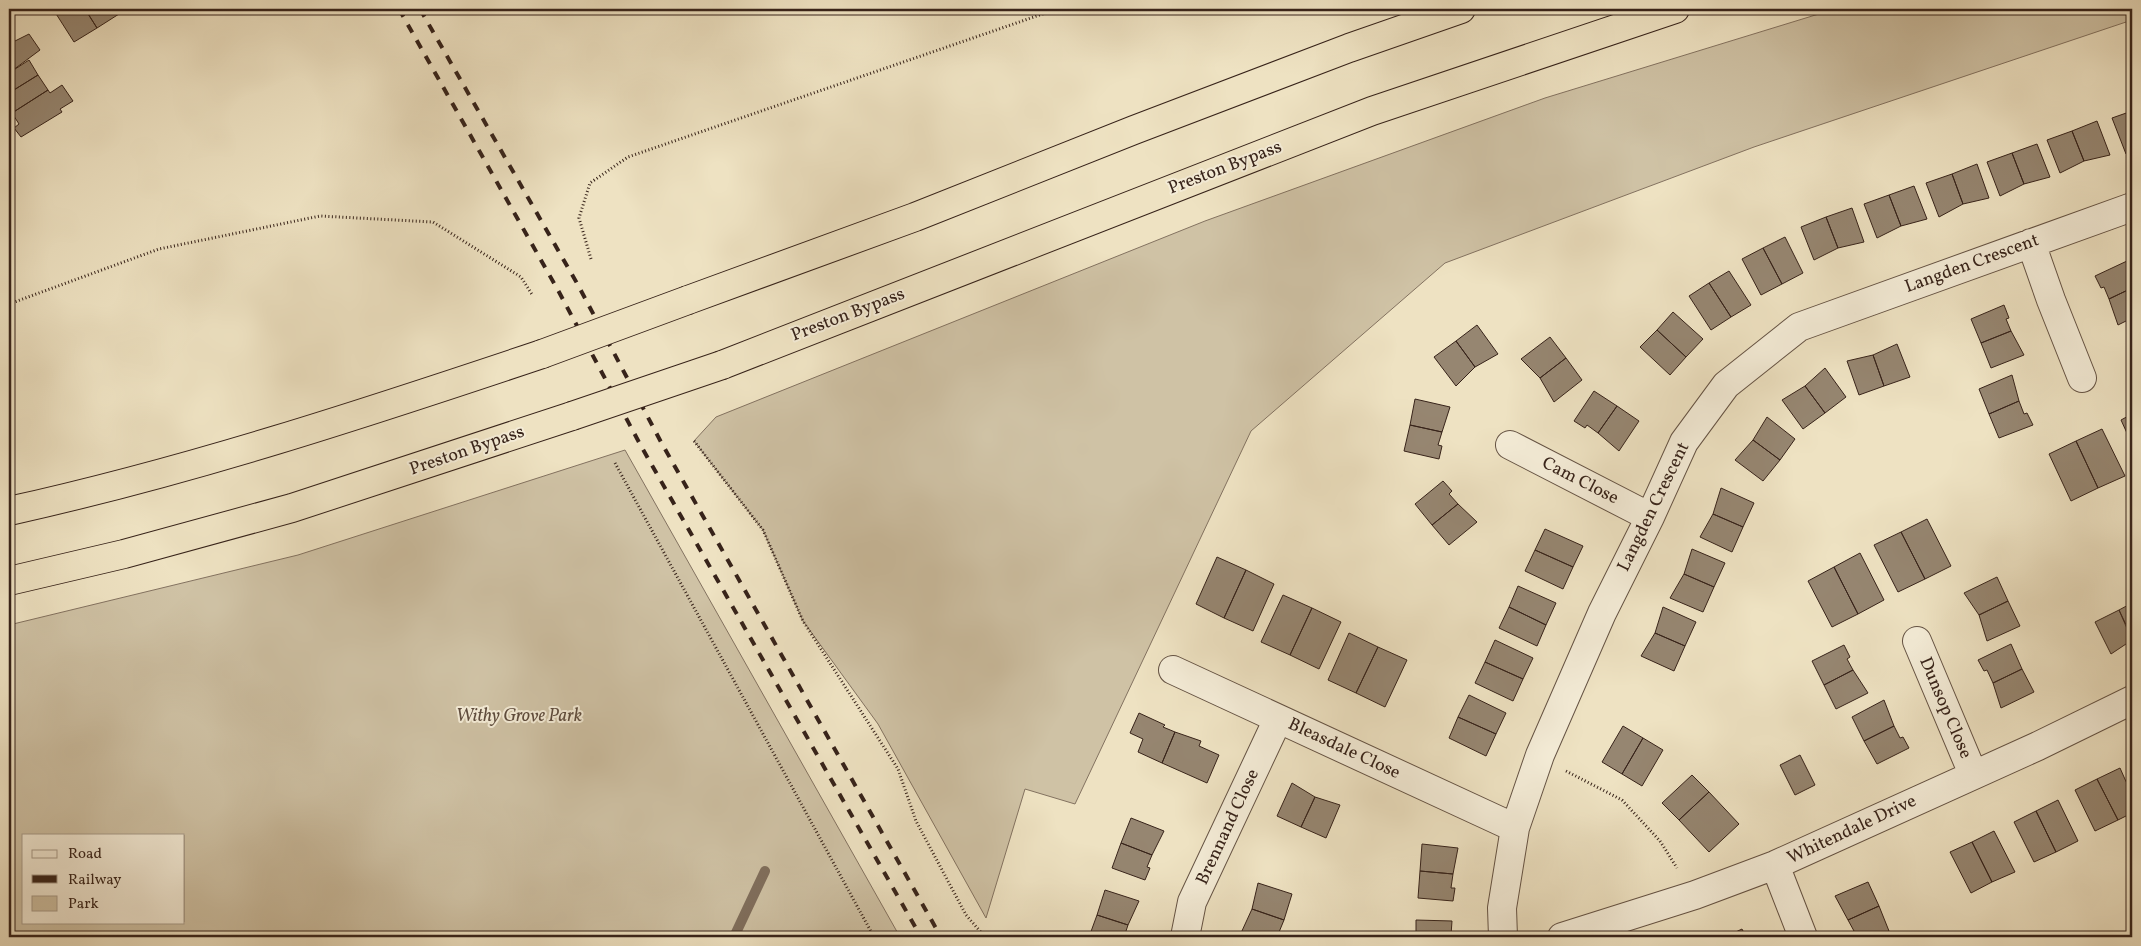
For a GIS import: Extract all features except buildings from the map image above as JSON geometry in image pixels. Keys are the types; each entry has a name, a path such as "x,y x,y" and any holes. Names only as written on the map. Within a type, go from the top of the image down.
{"highway":[{"path":"9,511 236,452 370,411 542,354 915,218 1134,130 1349,48 1461,9"},
{"name":"Preston Bypass","path":"9,581 124,554 292,508 572,416 722,364 1372,111 1674,9"}],"street":[{"name":"Langden Crescent","path":"1502,937 1502,908 1515,828 1540,755 1602,612 1650,517 1684,442 1726,385 1799,327 2132,207"},
{"path":"2031,243 2082,378"},
{"name":"Cam Close","path":"1510,446 1650,517"},
{"name":"Dunsop Close","path":"1917,642 1973,774"},
{"name":"Bleasdale Close","path":"1173,670 1515,828"},
{"name":"Whitendale Drive","path":"1562,937 1695,895 1775,865 2038,746 2132,700"},
{"name":"Brennand Close","path":"1185,937 1192,902 1278,719"},
{"path":"1775,865 1803,937"}],"path":[{"path":"591,258 579,218 590,183 628,157 1057,9"},
{"path":"9,304 159,249 320,216 433,222 520,278 533,296"},
{"path":"694,441 763,530 803,621 898,769 916,821 966,915 985,937"},
{"path":"615,463 874,937"},
{"path":"1540,755 1576,778 1622,800 1660,841 1695,895"}],"green space":[{"path":"1835,9 2132,9 2132,20 1754,147 1445,263 1251,431 1075,804 1025,789 986,918 878,724 803,621 763,530 694,441 716,417 1205,221 1545,98"},
{"name":"Withy Grove Park","path":"625,450 900,937 9,937 9,625 298,555"}],"waterway":[{"path":"734,937 765,871"}],"railway":[{"path":"399,9 559,292 641,446 921,937"},
{"path":"420,9 578,285 661,442 941,937"}]}
